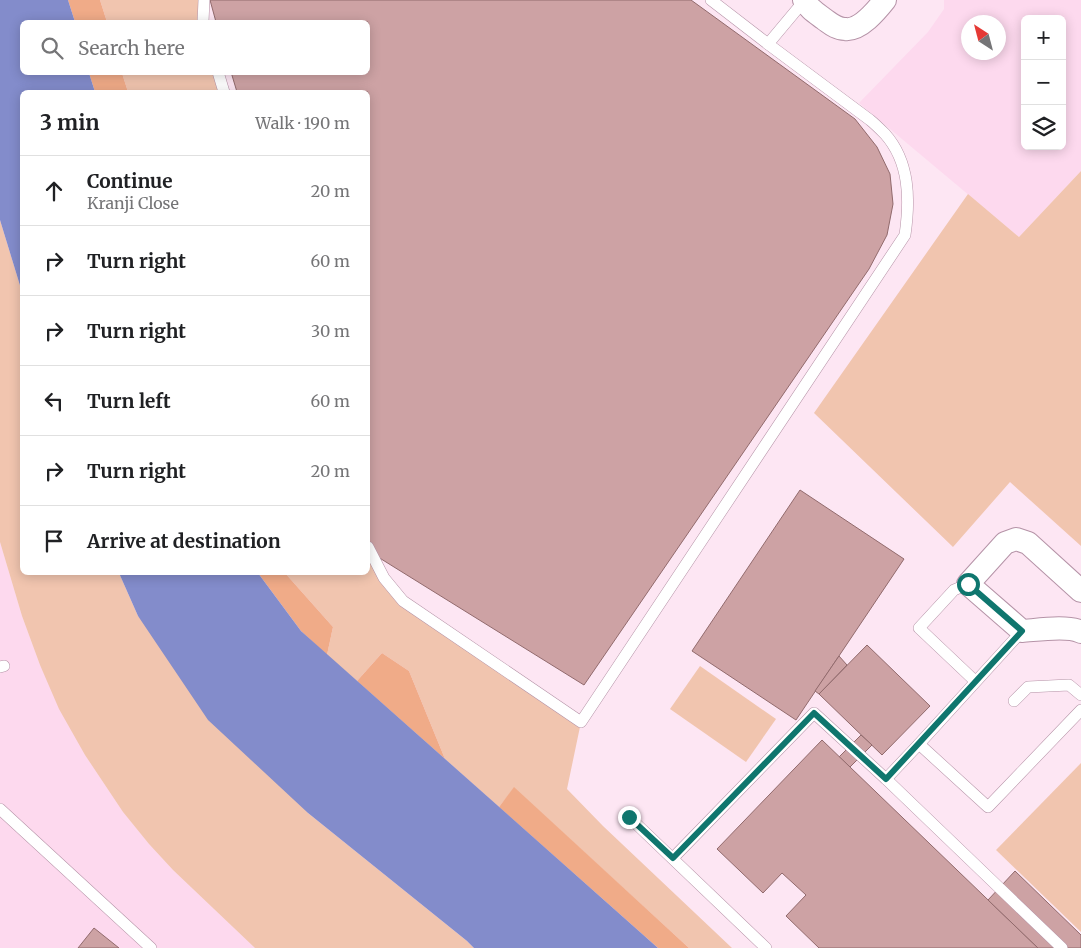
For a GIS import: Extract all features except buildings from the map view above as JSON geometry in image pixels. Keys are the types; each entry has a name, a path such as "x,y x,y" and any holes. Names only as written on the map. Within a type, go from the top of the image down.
{"street":[{"path":"804,0 808,6 833,26 846,30 861,24 885,0"},
{"path":"1081,591 1028,543 1016,539 1005,543 968,584 1022,631 1050,629 1076,630 1081,632"}],"lane":[{"path":"203,20 204,0"},
{"path":"370,552 384,578 403,600 581,722 905,235 908,195 905,171 896,150 885,134 870,120 711,0"},
{"path":"768,44 804,0"},
{"path":"219,75 223,90"},
{"path":"968,584 954,590 919,628 975,681"},
{"path":"886,779 1022,631"},
{"path":"1014,701 1028,687 1069,684 1081,695"},
{"path":"919,744 988,807 1081,710"},
{"path":"673,858 814,713 886,779 1062,948"},
{"path":"0,809 151,948"},
{"path":"629,817 766,948"}],"shaded area":[{"path":"68,0 100,0 106,20 74,20"},
{"path":"100,0 206,0 204,20 106,20"},
{"path":"944,0 1081,0 1081,171 1019,237 859,103 928,32 944,9"},
{"path":"90,75 123,75 127,90 94,90"},
{"path":"123,75 219,75 223,90 127,90"},
{"path":"1081,171 1081,546 1010,482 953,547 814,413 968,194 1019,237"},
{"path":"0,220 20,285 20,575 120,575 138,616 308,813 474,948 255,948 173,870 149,844 123,812 85,755 59,709 40,665 22,616 0,542"},
{"path":"0,542 22,616 40,665 85,755 123,812 149,844 173,870 255,948 0,948"},
{"path":"370,550 403,601 581,722 567,789 603,826 732,948 689,948 514,788 499,807 445,759 409,671 382,653 357,681 327,655 333,627 287,575 370,575"},
{"path":"259,575 287,575 333,627 327,655 301,631"},
{"path":"382,653 409,671 445,759 357,681"},
{"path":"700,666 776,719 746,762 670,709"},
{"path":"1081,763 1081,932 996,850"},
{"path":"514,787 689,948 658,948 499,807"}],"water":[{"path":"0,0 68,0 74,20 20,20 20,75 90,75 94,90 20,90 20,285 0,220"},
{"path":"120,575 259,575 301,631 658,948 474,948 308,813 208,720 138,616"}],"route":[{"path":"629,817 673,858 814,713 886,779 1022,631 968,584"}]}
